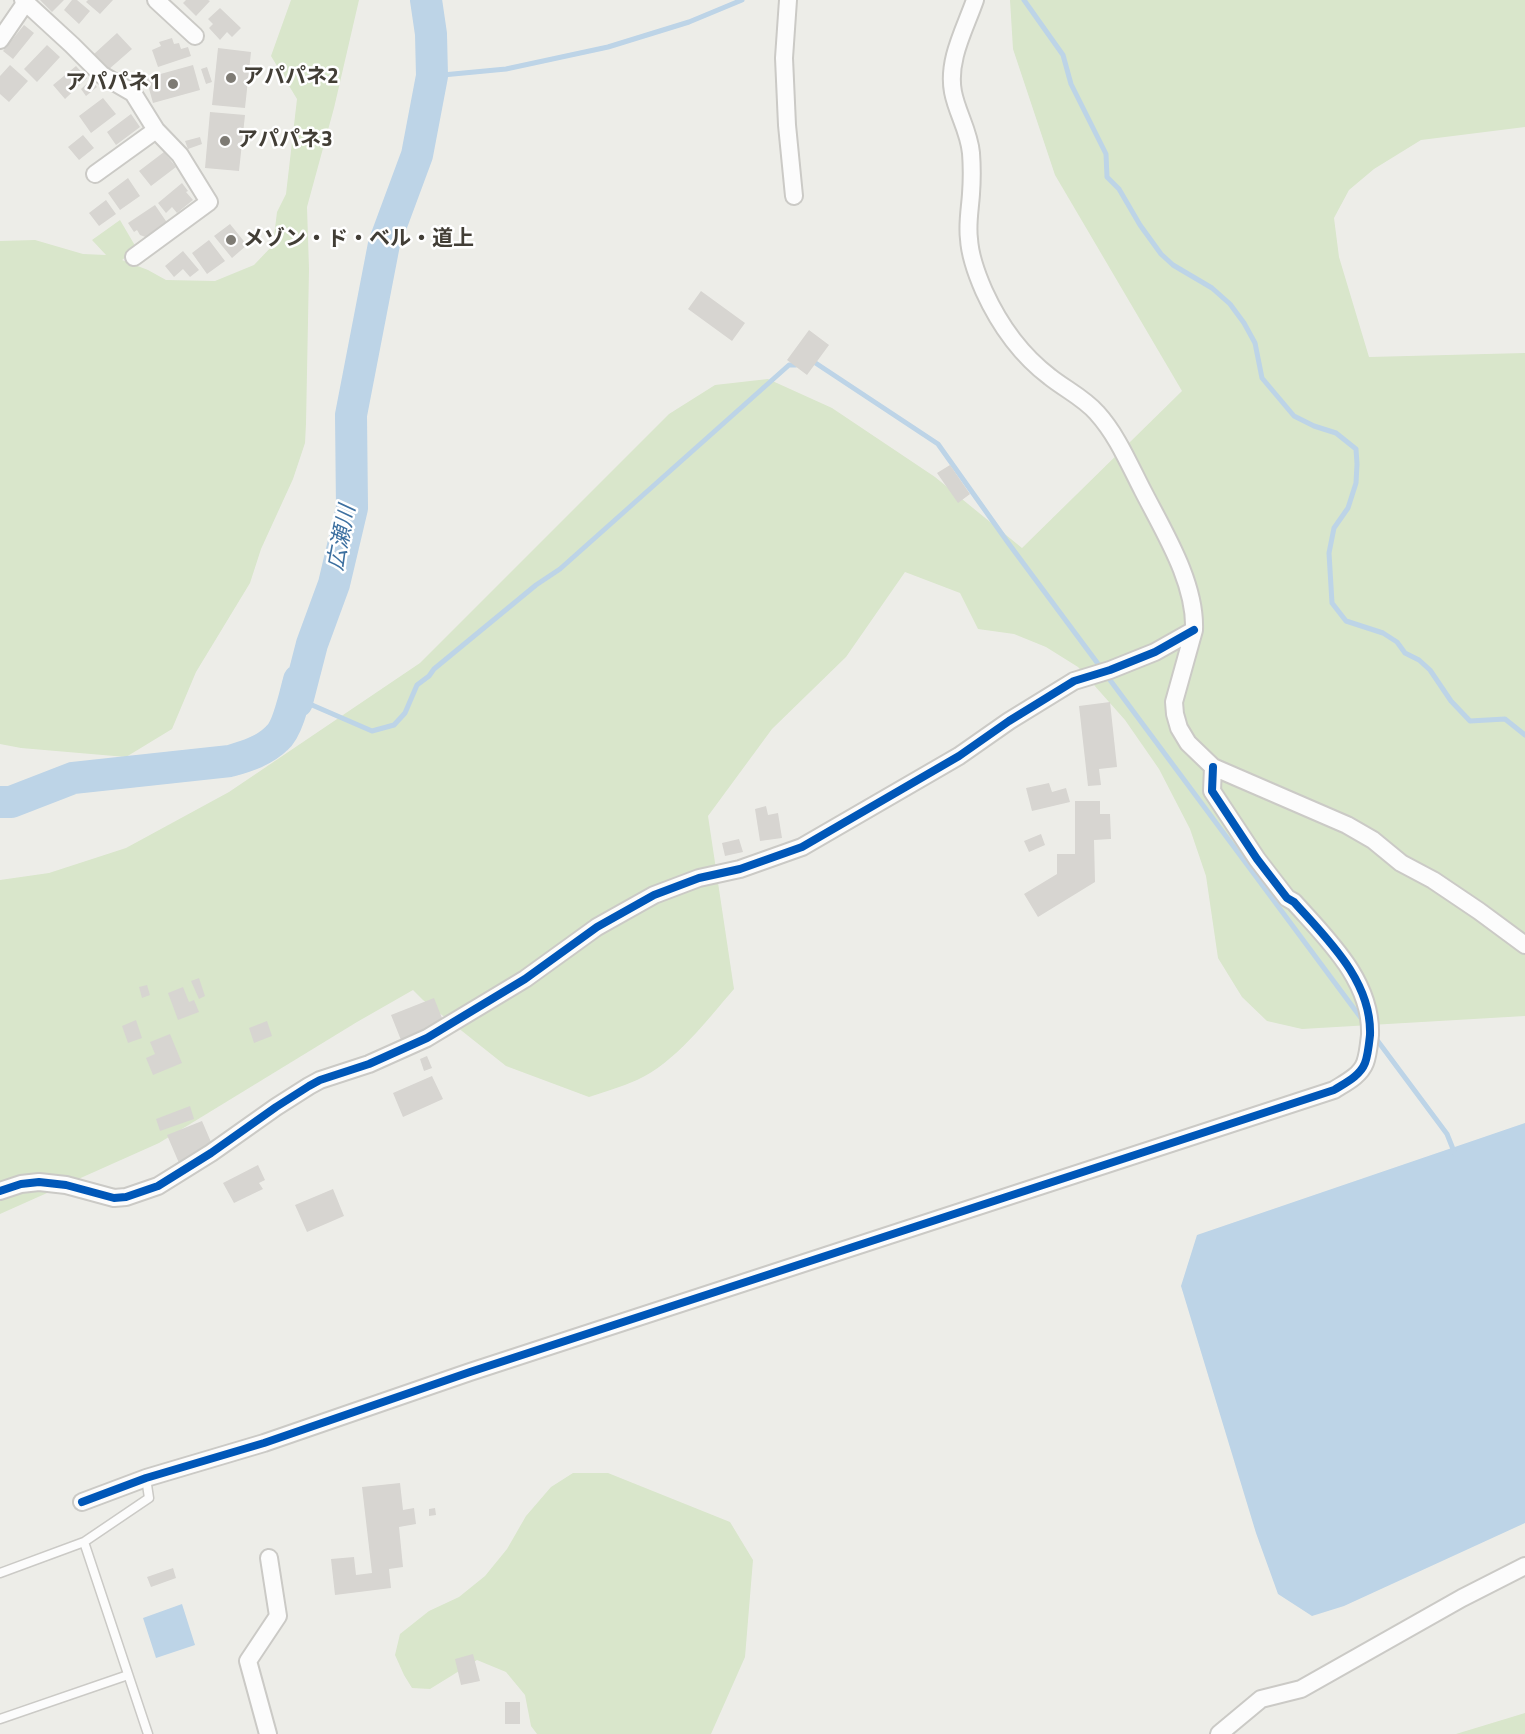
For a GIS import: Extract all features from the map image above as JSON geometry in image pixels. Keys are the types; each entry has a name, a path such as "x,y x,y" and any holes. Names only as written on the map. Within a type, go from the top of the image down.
{"street":[{"path":"156,0 195,36"},
{"path":"788,0 785,69 787,125 794,196"},
{"path":"975,0 956,52 952,72 953,90 971,149 969,239 972,259 985,292 1013,340 1024,354 1096,412 1119,445 1170,546 1192,600 1194,630 1174,702 1179,728 1188,743 1213,767 1347,825 1373,840 1401,863 1433,880 1525,945"},
{"path":"0,40 25,1 102,75 132,93 156,130 180,155 208,202 134,257"},
{"path":"95,174 156,130"},
{"path":"0,1191 21,1184 39,1182 66,1185 114,1198 126,1197 158,1185 211,1153 309,1086 320,1080 369,1064 427,1038 525,979 597,927 654,895 699,878 740,869 802,848 959,756 1009,721 1074,681 1155,652 1194,630"},
{"path":"82,1502 146,1478 264,1443 481,1368 1334,1090 1355,1076 1365,1064 1370,1024 1364,995 1353,974 1331,943 1294,902 1287,898 1257,859 1212,791 1213,767"},
{"path":"268,1734 248,1661 278,1616 269,1558"},
{"path":"1219,1734 1261,1699 1301,1689 1462,1598 1525,1566"}],"lane":[{"path":"0,1573 84,1542 149,1498 146,1478"},
{"path":"84,1542 148,1734"},
{"path":"0,1719 128,1674"}],"green space":[{"path":"291,0 359,0 334,108 307,207 309,269 306,424 305,443 293,479 261,549 250,583 196,672 172,729 126,757 21,748 0,744 0,241 35,240 83,254 106,255 92,240 120,220 137,249 122,260 166,280 215,281 254,265 273,245 277,212 286,194 297,99 271,56"},
{"path":"1010,0 1525,0 1525,127 1421,140 1374,169 1349,190 1334,218 1339,257 1369,357 1525,353 1525,1016 1302,1029 1267,1021 1242,997 1218,958 1206,876 1190,829 1159,769 1125,720 1078,667 1046,647 1014,634 978,629 960,593 905,572 846,657 772,729 708,816 734,989 690,1040 664,1063 637,1080 589,1097 506,1066 413,990 159,1143 0,1214 0,880 49,873 126,848 229,792 420,663 669,414 715,385 768,379 832,408 935,477 1022,548 1182,391 1055,175 1013,49"},
{"path":"573,1473 608,1473 730,1522 753,1560 745,1657 711,1734 537,1734 531,1726 525,1695 506,1672 477,1660 430,1689 412,1688 404,1675 395,1655 400,1634 429,1611 459,1597 485,1576 507,1549 526,1516 551,1487"},
{"path":"1525,1713 1525,1734 1456,1734"}],"water":[{"path":"1525,1123 1525,1523 1344,1606 1312,1616 1278,1594 1256,1533 1181,1286 1197,1235"},
{"path":"182,1604 195,1645 156,1658 143,1618"}],"building":[{"path":"40,0 64,0 52,12"},
{"path":"72,0 77,0 90,11 79,24 64,10"},
{"path":"88,0 113,0 100,14 86,2"},
{"path":"186,0 210,1 196,16 183,3"},
{"path":"220,8 241,28 232,37 227,32 220,40 209,28 213,24 208,19"},
{"path":"24,25 34,33 13,59 3,51"},
{"path":"117,33 132,49 108,70 94,54"},
{"path":"172,38 174,44 179,43 181,49 188,47 191,56 158,67 152,50 161,46 159,42"},
{"path":"47,45 60,57 37,82 24,69"},
{"name":"アパパネ2","path":"218,48 251,52 245,108 212,105"},
{"path":"10,65 28,81 9,102 0,94 0,76"},
{"name":"アパパネ1","path":"193,65 200,90 153,103 146,78"},
{"path":"76,66 87,78 65,99 53,85"},
{"path":"207,67 212,82 206,84 201,69"},
{"path":"91,80 97,87 86,96 81,89"},
{"path":"103,98 116,114 91,133 79,116"},
{"name":"アパパネ3","path":"210,112 245,115 239,171 205,168"},
{"path":"131,114 140,127 116,145 107,132"},
{"path":"83,135 94,148 79,160 68,147"},
{"path":"200,137 202,144 188,149 185,141"},
{"path":"164,152 176,167 151,186 139,171"},
{"path":"128,178 140,196 120,210 108,193"},
{"path":"182,183 193,200 177,213 172,207 166,213 158,203"},
{"path":"106,200 116,214 99,226 89,213"},
{"path":"155,205 168,224 148,238 140,235 137,230 134,232 128,223"},
{"name":"メゾン・ド・ベル・道上","path":"230,224 247,245 232,258 214,236"},
{"path":"209,240 225,261 207,274 192,253"},
{"path":"183,251 199,270 190,277 183,269 174,277 165,266"},
{"path":"701,291 745,323 732,341 688,309"},
{"path":"809,330 829,345 807,375 787,360"},
{"path":"950,465 970,494 958,503 937,473"},
{"path":"1110,702 1117,767 1099,769 1101,785 1088,786 1079,706"},
{"path":"1049,783 1052,792 1066,788 1070,802 1032,811 1026,788"},
{"path":"1075,801 1100,801 1100,814 1110,814 1111,839 1094,840 1095,882 1038,917 1024,894 1057,874 1057,854 1075,854"},
{"path":"766,806 768,815 778,813 782,838 760,841 755,809"},
{"path":"1041,834 1045,845 1029,852 1024,841"},
{"path":"739,839 743,852 725,856 722,843"},
{"path":"199,978 205,996 199,999 191,981"},
{"path":"147,985 150,995 142,998 139,987"},
{"path":"183,987 189,1002 194,1000 199,1012 178,1020 168,993"},
{"path":"434,998 444,1023 401,1040 391,1015"},
{"path":"136,1020 142,1038 128,1043 122,1026"},
{"path":"267,1021 272,1036 254,1043 249,1028"},
{"path":"170,1034 182,1063 153,1075 146,1058 155,1054 150,1042"},
{"path":"427,1056 432,1068 424,1071 420,1059"},
{"path":"432,1076 443,1099 403,1117 393,1093"},
{"path":"190,1106 194,1119 160,1131 156,1119"},
{"path":"202,1121 214,1149 179,1163 167,1135"},
{"path":"258,1165 265,1180 259,1183 263,1189 234,1203 223,1183"},
{"path":"333,1189 344,1216 307,1232 295,1205"},
{"path":"400,1483 403,1510 414,1508 416,1524 399,1527 403,1567 389,1569 391,1588 335,1595 331,1559 354,1557 356,1575 372,1573 362,1487"},
{"path":"435,1508 436,1515 429,1516 429,1509"},
{"path":"173,1568 176,1578 151,1587 147,1577"},
{"path":"473,1654 480,1681 461,1685 455,1659"},
{"path":"505,1702 520,1702 520,1724 505,1724"}],"waterway":[{"name":"広瀬川","path":"297,702 312,644 334,584 352,508 351,415 384,244 417,155 432,76 431,34 426,0"},
{"path":"432,76 506,69 608,47 689,22 742,0"},
{"path":"1024,0 1063,55 1071,84 1106,154 1107,177 1119,189 1140,225 1161,254 1173,265 1212,288 1230,304 1255,343 1262,378 1294,416 1336,433 1356,449 1356,483 1348,508 1334,528 1329,553 1332,603 1346,621 1383,633 1397,642 1405,653 1419,660 1430,670 1451,701 1470,721 1505,719 1525,735"},
{"path":"811,360 938,444 1009,544 1364,1022"},
{"path":"297,702 312,705 372,731 394,725 405,713 417,685 434,669 536,585 560,569 789,365 796,365 798,361"},
{"name":"広瀬川","path":"0,802 11,802 73,778 230,761 255,752 272,743 281,734 291,711 299,680"},
{"path":"1374,1036 1447,1134 1455,1154"}],"cycle path":[{"path":"0,1191 21,1184 39,1182 66,1185 114,1198 126,1197 158,1186 309,1086 320,1080 369,1064 427,1038 525,979 597,927 654,895 699,878 740,869 802,847 959,756 1009,721 1074,681 1155,652 1194,630"},
{"path":"82,1502 146,1478 264,1443 470,1372 1334,1090 1347,1082 1363,1068 1368,1053 1369,1015 1364,997 1345,962 1307,916 1287,898 1257,859 1212,791 1213,767"}],"place":[{"name":"アパパネ2","path":"231,78"},
{"name":"アパパネ1","path":"173,84"},
{"name":"アパパネ3","path":"225,141"},
{"name":"メゾン・ド・ベル・道上","path":"231,240"}]}
